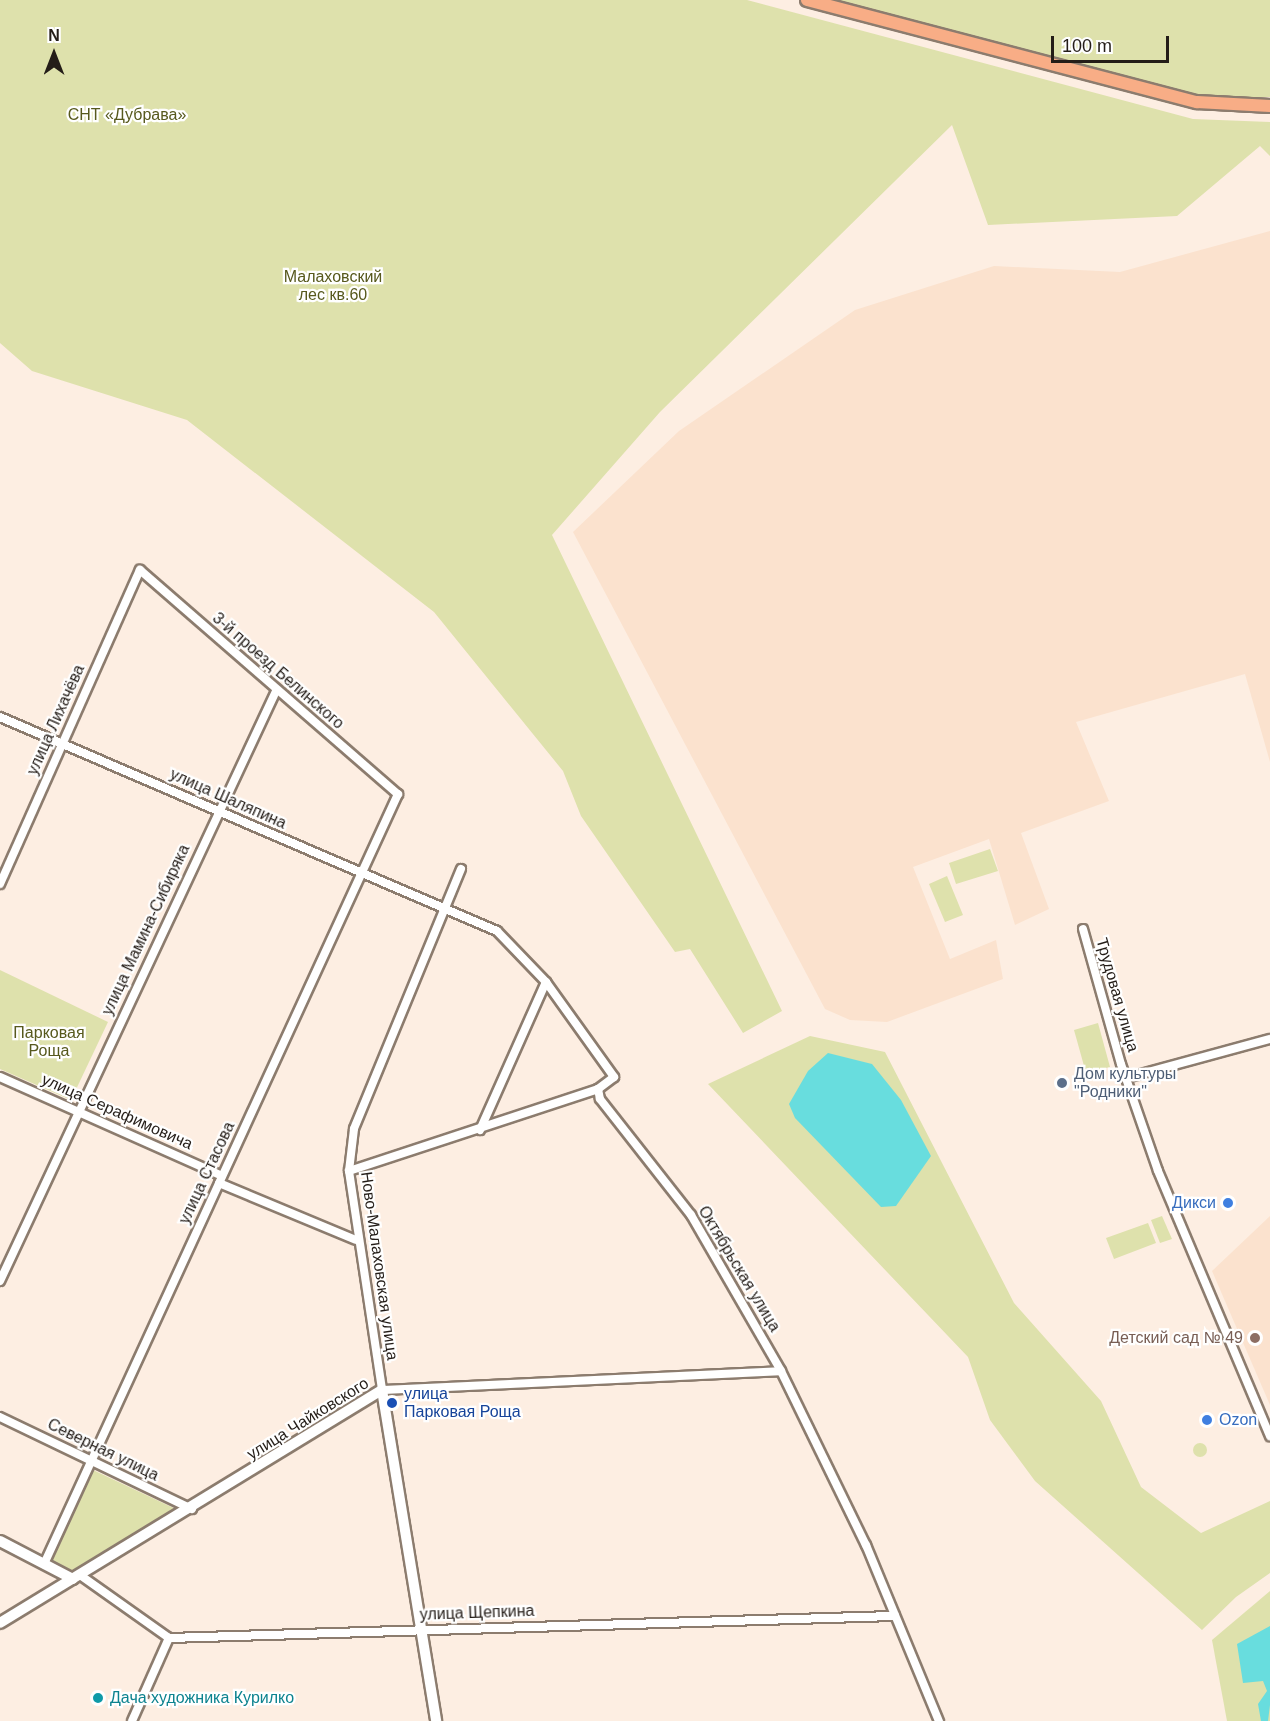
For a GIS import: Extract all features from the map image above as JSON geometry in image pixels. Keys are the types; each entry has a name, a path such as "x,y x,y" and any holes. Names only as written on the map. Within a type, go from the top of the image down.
{"main road":[{"path":"807,0 1197,102 1270,106"}],"street":[{"name":"3-й проезд Белинского","path":"140,570 276,691 398,794"},
{"name":"улица Лихачёва","path":"0,884 140,570"},
{"name":"улица Мамина-Сибиряка","path":"0,1281 77,1110 276,691"},
{"name":"улица Шаляпина","path":"0,717 220,810 361,875 443,908"},
{"name":"улица Стасова","path":"44,1564 398,794"},
{"name":"Ново-Малаховская улица","path":"436,1721 418,1630 357,1240 349,1171 354,1129 443,908 461,869"},
{"path":"349,1171 480,1130 598,1089 614,1077 546,981 496,931 443,908"},
{"name":"Трудовая улица","path":"1083,929 1126,1078 1158,1171 1270,1436"},
{"path":"480,1130 546,981"},
{"path":"1126,1078 1270,1039"},
{"name":"улица Серафимовича","path":"0,1077 77,1110 220,1180 357,1240"},
{"name":"Октябрьская улица","path":"598,1089 600,1099 691,1215 781,1371 896,1616 939,1721"},
{"name":"улица Чайковского","path":"0,1623 192,1509 382,1390 781,1371"},
{"name":"Северная улица","path":"0,1417 192,1509"},
{"path":"0,1541 44,1564 77,1577 169,1638 132,1721"},
{"name":"улица Щепкина","path":"169,1638 896,1616"}],"shaded area":[{"path":"1270,231 1270,762 1245,674 1076,722 1109,801 1021,833 1049,909 1015,925 989,839 913,867 950,959 996,940 1003,979 887,1022 850,1020 825,1009 573,532 679,431 855,310 994,266 1120,272"},
{"name":"Детский сад № 49","path":"1270,1216 1270,1405 1212,1271"}],"green space":[{"name":"Малаховский лес кв.60","path":"0,0 747,0 1193,119 1270,122 1270,156 1260,146 1177,216 988,225 952,125 660,412 552,535 782,1011 743,1033 690,949 675,952 581,816 563,771 434,612 187,420 32,371 0,343"},
{"path":"836,0 1270,0 1270,97 1200,97"},
{"path":"990,849 998,871 956,884 949,863"},
{"path":"947,876 963,915 945,922 929,884"},
{"name":"Парковая Роща","path":"0,970 108,1022 71,1100 0,1069"},
{"path":"1098,1023 1110,1067 1086,1073 1074,1030"},
{"path":"810,1036 885,1052 1014,1303 1101,1401 1141,1487 1201,1533 1270,1501 1270,1573 1236,1597 1202,1630 1035,1481 990,1420 968,1357 708,1084"},
{"path":"1162,1216 1172,1239 1160,1243 1151,1220"},
{"path":"1148,1223 1156,1243 1114,1259 1106,1238"},
{"path":"1200,1443 1205,1445 1207,1450 1205,1455 1200,1457 1195,1455 1193,1450 1195,1445"},
{"path":"93,1470 180,1511 74,1573 50,1561"},
{"path":"1270,1591 1270,1721 1227,1721 1212,1640"}],"water":[{"path":"828,1053 872,1064 901,1100 931,1156 896,1206 881,1207 795,1118 789,1104 808,1071"},
{"path":"1270,1626 1270,1705 1268,1721 1261,1721 1258,1704 1267,1691 1263,1681 1243,1683 1237,1644"}],"place":[{"name":"Дом культуры \"Родники\"","path":"1062,1083"},
{"name":"Дикси","path":"1228,1203"},
{"name":"Детский сад № 49","path":"1255,1338"},
{"name":"улица Парковая Роща","path":"392,1403"},
{"name":"Ozon","path":"1207,1420"},
{"name":"Дача художника Курилко","path":"98,1698"}],"park label":[{"name":"СНТ «Дубрава»","path":"127,115"}]}
